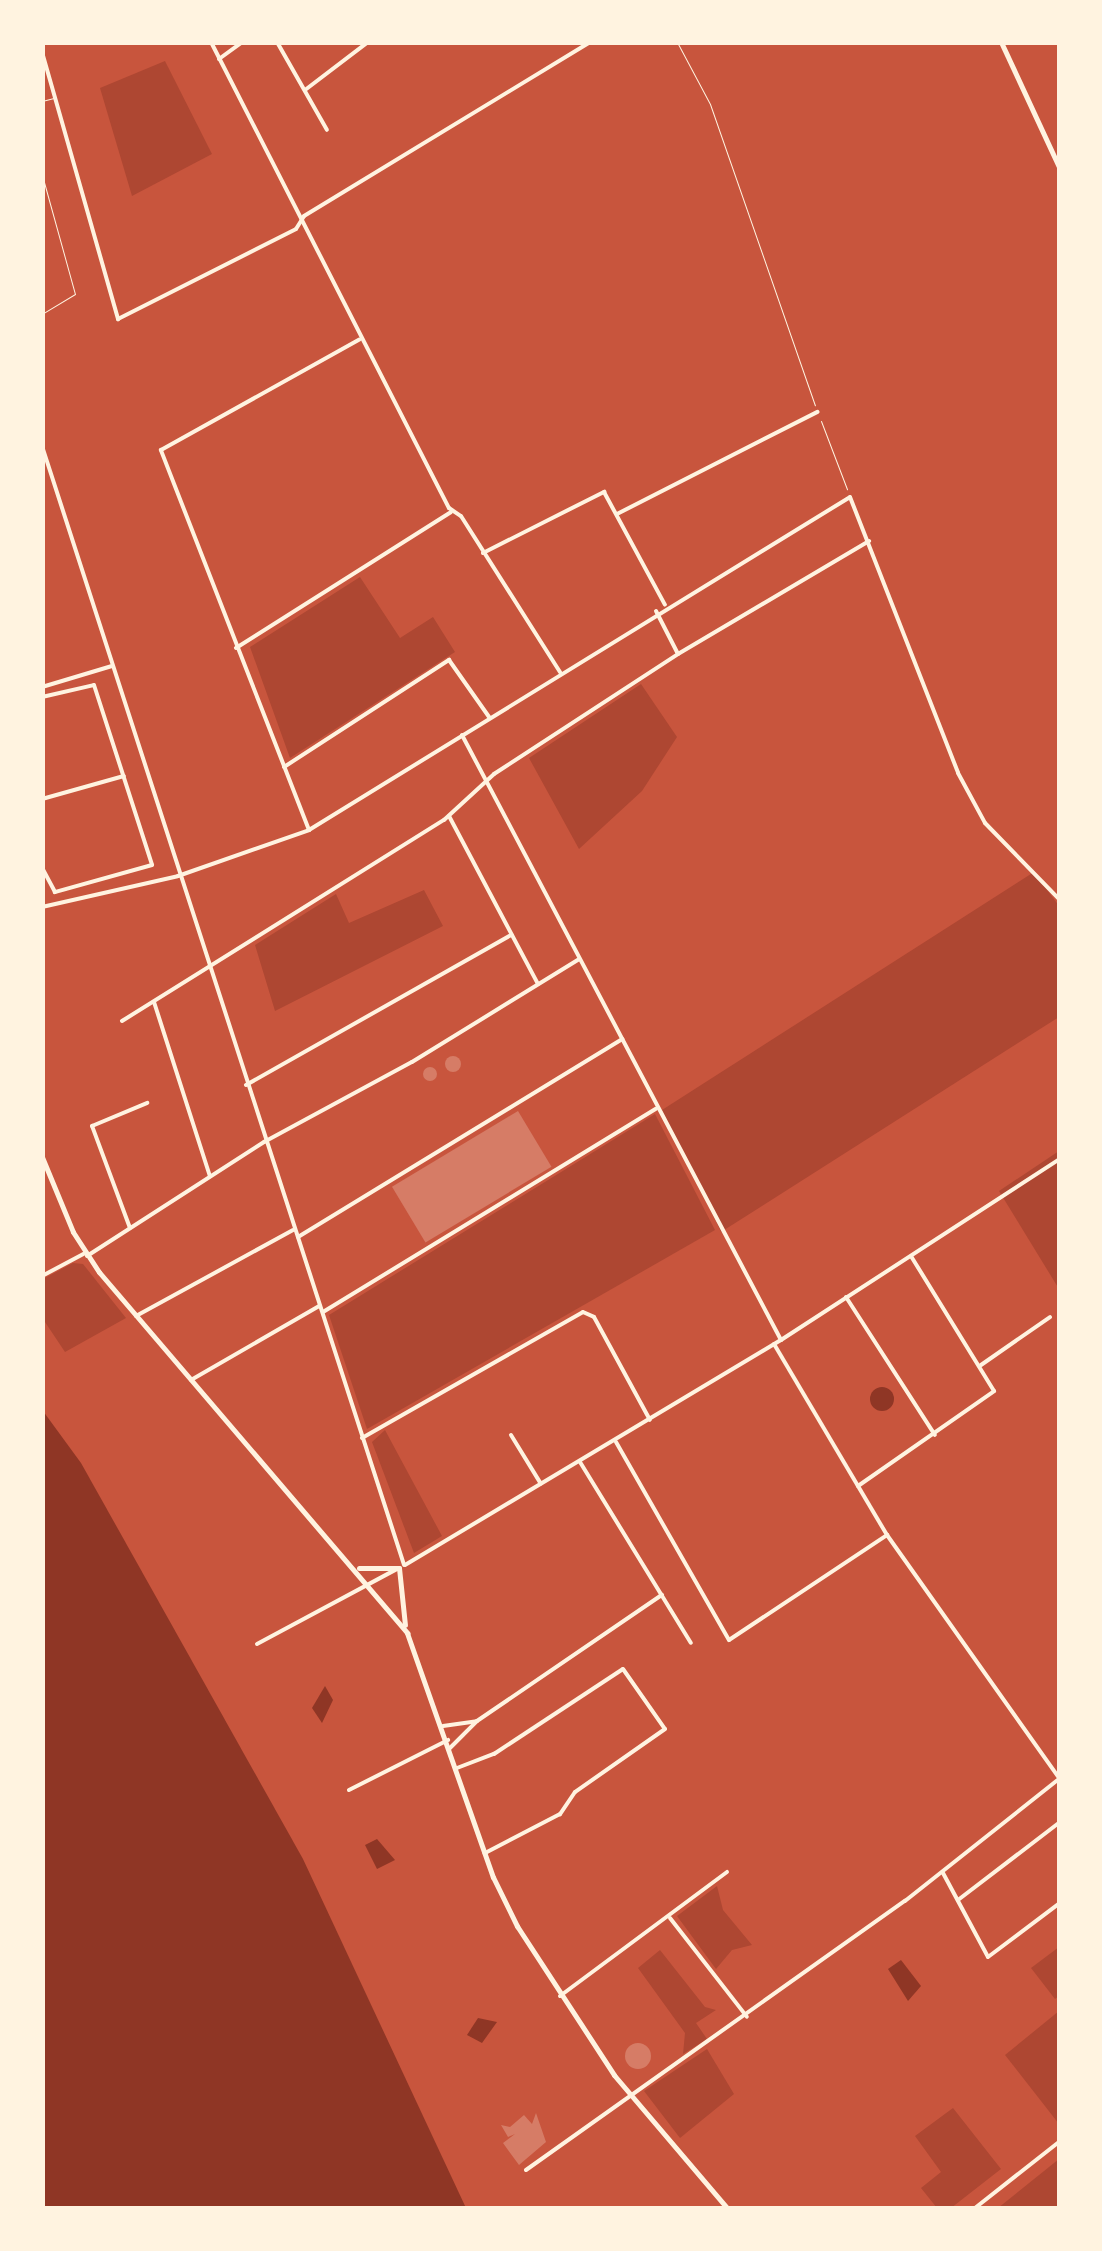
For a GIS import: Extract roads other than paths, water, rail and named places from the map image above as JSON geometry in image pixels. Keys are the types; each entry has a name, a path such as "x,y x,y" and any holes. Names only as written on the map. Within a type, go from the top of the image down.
{"main road":[{"path":"1000,42 1060,169"},
{"path":"42,1157 86,1255 190,1380 371,1584 407,1633 511,1916 560,1996 630,2095 727,2208"},
{"path":"356,1567 402,1567 407,1633"}],"street":[{"path":"211,42 304,216 359,340 452,511 560,672"},
{"path":"219,60 242,42"},
{"path":"278,42 327,130"},
{"path":"305,90 368,42"},
{"path":"42,52 118,320 296,229 304,216 590,42"},
{"path":"309,830 162,448 359,340"},
{"path":"616,515 817,412"},
{"path":"42,446 402,1567"},
{"path":"483,554 598,492 616,515 665,606"},
{"path":"42,907 178,876 309,830 665,606 850,497 958,773 986,823 1060,900"},
{"path":"236,648 452,511"},
{"path":"122,1021 449,816 487,781 678,654 869,542"},
{"path":"656,612 678,654"},
{"path":"284,767 449,660 489,717"},
{"path":"42,687 112,666"},
{"path":"42,696 94,685 152,867 55,892 42,868"},
{"path":"462,734 656,1109 781,1340"},
{"path":"42,799 124,776"},
{"path":"449,816 538,984"},
{"path":"246,1085 511,935"},
{"path":"42,1276 86,1255 264,1142 578,960"},
{"path":"154,1002 210,1176"},
{"path":"296,1238 622,1039"},
{"path":"130,1228 92,1126 147,1103"},
{"path":"321,1313 656,1109"},
{"path":"258,1644 402,1567 650,1420 1060,1159"},
{"path":"136,1316 293,1230"},
{"path":"857,1486 992,1395 981,1365 911,1256"},
{"path":"846,1297 935,1435"},
{"path":"190,1380 319,1306"},
{"path":"362,1438 582,1312 594,1317 650,1420"},
{"path":"981,1365 1050,1317"},
{"path":"526,2170 746,2017 943,1873 1059,1778 887,1535 774,1344"},
{"path":"511,1436 541,1484"},
{"path":"615,1441 729,1640 887,1535"},
{"path":"580,1462 692,1644"},
{"path":"349,1790 449,1744 662,1595"},
{"path":"457,1768 494,1754 622,1669 664,1727 571,1795 560,1814 485,1853"},
{"path":"443,1726 476,1722"},
{"path":"958,1900 1060,1822"},
{"path":"560,1996 727,1872"},
{"path":"943,1873 988,1957 1060,1903"},
{"path":"669,1916 746,2017"},
{"path":"975,2208 1060,2142"}],"lane":[{"path":"42,101 56,98"},
{"path":"42,175 75,294 42,314"}]}
